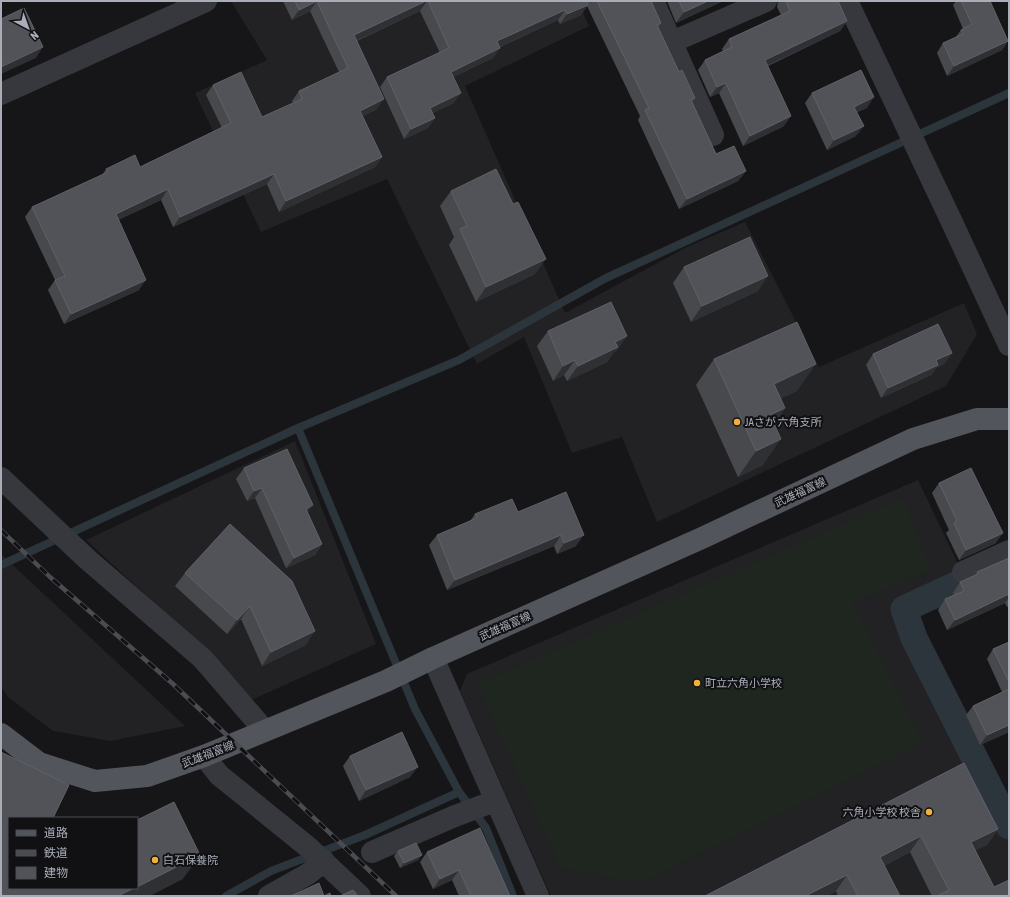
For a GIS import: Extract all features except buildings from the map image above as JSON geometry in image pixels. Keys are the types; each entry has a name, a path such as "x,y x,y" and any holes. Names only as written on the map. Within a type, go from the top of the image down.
{"main road":[{"name":"武雄福富線","path":"1,734 39,763 95,781 147,776 204,756 386,682 424,662 702,538 913,439 977,419 1009,419"}],"street":[{"path":"1,94 206,1"},
{"path":"653,1 713,135"},
{"path":"672,42 766,1"},
{"path":"847,1 1009,345"},
{"path":"1,478 87,560 203,659 265,731"},
{"path":"963,572 1009,551"},
{"path":"424,662 490,803 538,896"},
{"path":"204,756 219,775 308,847 360,896"},
{"path":"372,852 455,816 490,803"},
{"path":"269,896 308,874 324,861"}],"shaded area":[{"path":"231,1 578,1 589,26 465,86 565,313 687,247 745,222 819,367 964,303 977,334 946,386 657,522 622,437 572,453 524,337 477,364 387,179 261,232 195,93 267,60"},
{"path":"295,441 376,644 247,702 212,656 86,540"},
{"name":"町立六角小学校","path":"918,480 964,576 898,608 909,639 1009,841 1009,896 551,896 460,691 467,674"},
{"name":"町立六角小学校","path":"903,498 931,570 852,602 924,742 641,883 560,867 477,684"},
{"path":"1,554 185,726 111,741 53,731 9,698 1,687"}],"waterway":[{"path":"513,896 486,828 459,792 415,709 298,428 459,360 606,278 1009,93"},
{"path":"1,565 298,428"},
{"path":"958,584 904,609 914,638 1009,826"},
{"path":"226,896 271,871 365,835 459,792"}],"railway":[{"path":"1,530 50,577 173,684 396,896"}],"place":[{"name":"JAさが 六角支所","path":"737,422"},
{"name":"町立六角小学校","path":"697,683"},
{"name":"六角小学校 校舎","path":"929,812"},
{"name":"白石保養院","path":"155,860"}]}
